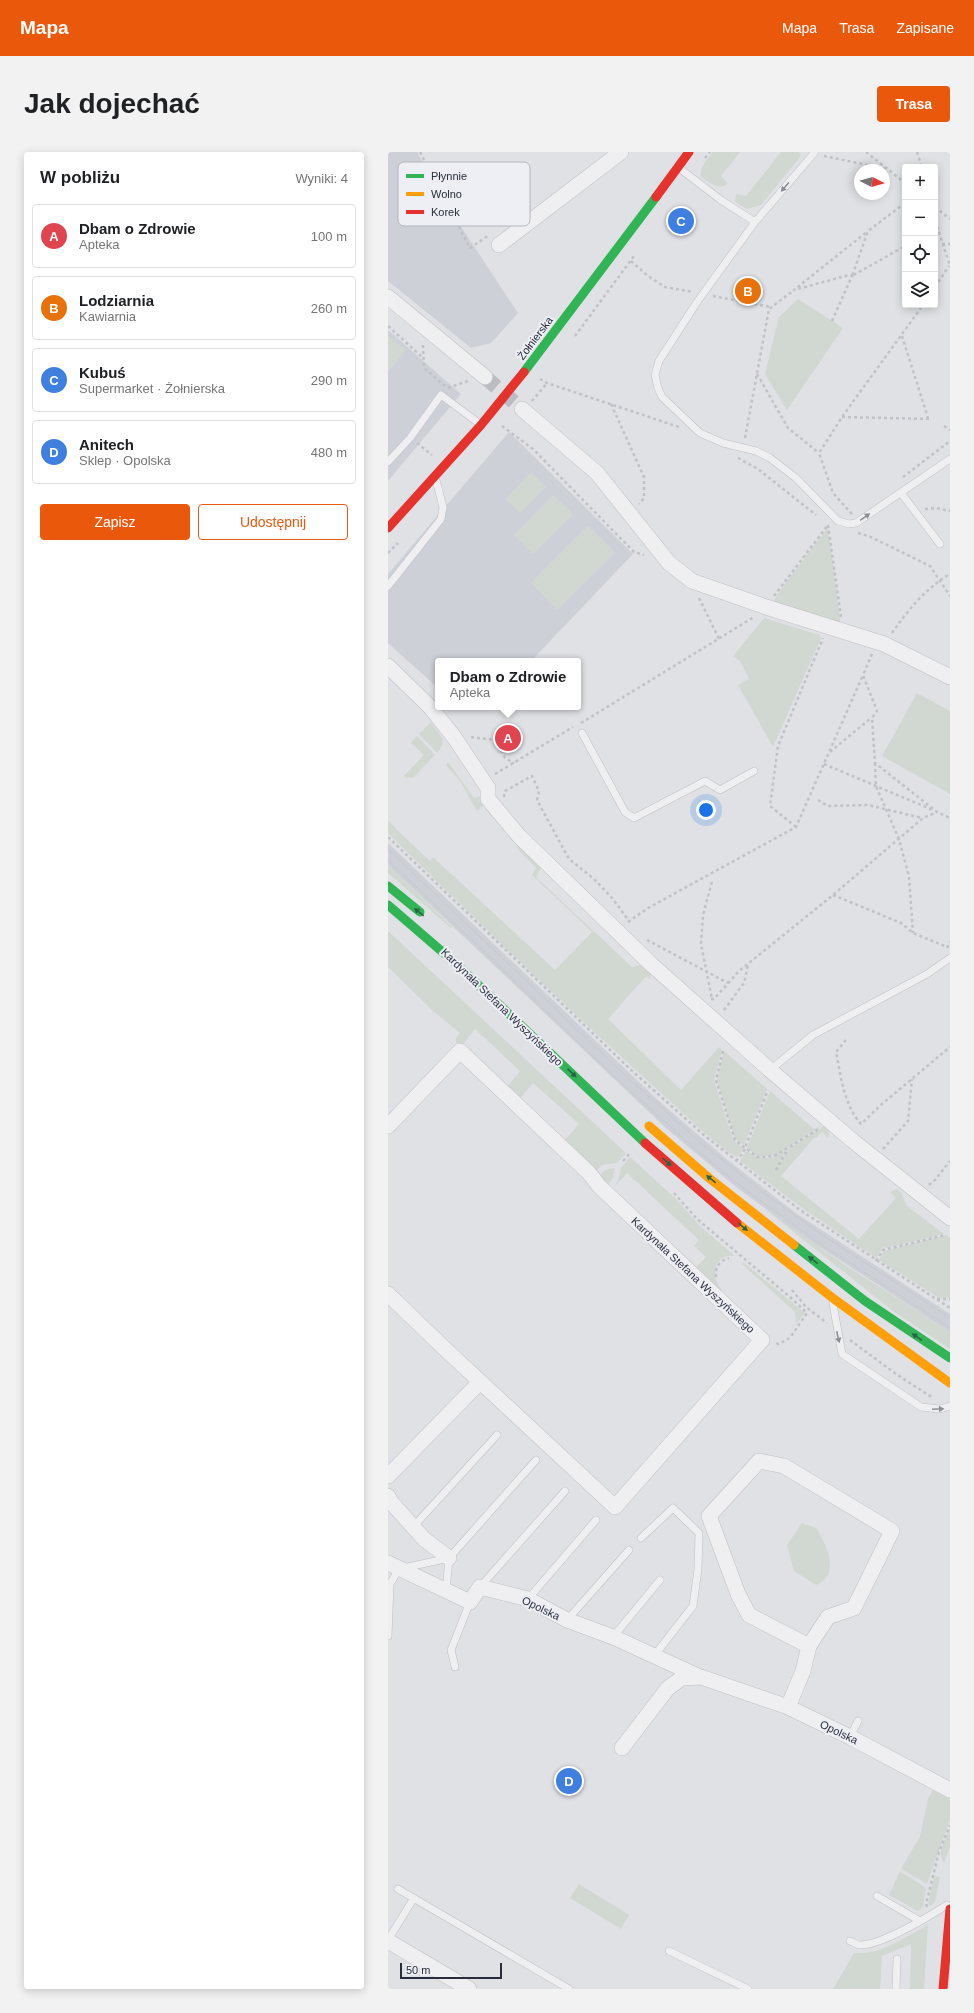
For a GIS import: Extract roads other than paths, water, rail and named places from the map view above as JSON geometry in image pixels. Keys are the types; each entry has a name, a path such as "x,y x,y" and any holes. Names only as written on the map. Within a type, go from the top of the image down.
{"main road":[{"name":"Żołnierska","path":"388,528 435,478 481,425 555,332 689,152"},
{"path":"388,886 425,916"},
{"name":"Kardynała Stefana Wyszyńskiego","path":"388,905 433,942 673,1168 728,1215 832,1298 950,1383"},
{"path":"641,1120 686,1159 847,1287 889,1318 950,1358"},
{"path":"943,1989 950,1909"}],"street":[{"path":"530,215 621,152"},
{"path":"497,238 514,226"},
{"path":"388,297 484,376"},
{"path":"523,410 597,473 670,563 692,581 767,608 881,643 950,677"},
{"path":"388,666 431,708 454,737 488,788 488,799 519,836 652,965 770,1070 852,1141 950,1218"},
{"name":"Kardynała Stefana Wyszyńskiego","path":"388,1126 460,1051 589,1173 599,1186 762,1340 615,1506 480,1382 388,1294"},
{"path":"388,1476 480,1382"},
{"path":"788,1707 803,1671 809,1646 828,1617 854,1608 892,1531 784,1466 759,1461 709,1516 738,1594 750,1615 809,1646"},
{"path":"388,1496 390,1502 424,1539 449,1558"},
{"path":"394,1566 470,1602 480,1587"},
{"name":"Opolska","path":"480,1587 528,1599 567,1620 613,1637 700,1677 788,1707 850,1737 950,1790"},
{"name":"Opolska","path":"622,1748 668,1688 682,1678 700,1677"},
{"path":"388,1940 469,1989"}],"lane":[{"path":"813,155 754,222 697,302 659,361 656,375 658,388 662,397 700,433 723,443 756,451 770,458 801,483 838,521 849,524 856,523 950,459"},
{"path":"678,168 754,222"},
{"path":"388,462 410,438 441,395 481,425"},
{"path":"388,586 441,519 443,507 435,478"},
{"path":"901,493 940,544"},
{"path":"582,733 625,812 634,818 705,781 720,790 754,771"},
{"path":"770,1070 813,1035 927,974 950,958"},
{"path":"832,1298 842,1354 921,1407 940,1409 950,1406"},
{"path":"413,1527 497,1435"},
{"path":"446,1591 449,1558 536,1460"},
{"path":"480,1587 565,1491"},
{"path":"641,1538 673,1508 699,1532 698,1569 694,1606 654,1656"},
{"path":"528,1599 596,1520"},
{"path":"567,1620 629,1550"},
{"path":"388,1636 390,1584 394,1566 449,1558"},
{"path":"613,1637 660,1580"},
{"path":"455,1668 451,1650 470,1602"},
{"path":"850,1737 858,1721"},
{"path":"398,1889 569,1989"},
{"path":"877,1896 920,1921"},
{"path":"388,1940 414,1898"},
{"path":"850,1941 858,1945 877,1942 920,1921 950,1902"},
{"path":"669,1951 748,1989"},
{"path":"896,1989 897,1959"}],"tunnel":[{"path":"485,377 522,409"}],"tram line":[{"path":"388,849 625,1075 700,1142 760,1190 818,1232 950,1318"},
{"path":"388,860 619,1081 694,1148 738,1184 813,1239 950,1328"}],"place":[{"name":"Kubuś","path":"681,221"},
{"name":"Lodziarnia","path":"748,291"},
{"name":"Dbam o Zdrowie","path":"508,738"},
{"name":"Anitech","path":"569,1781"}]}
